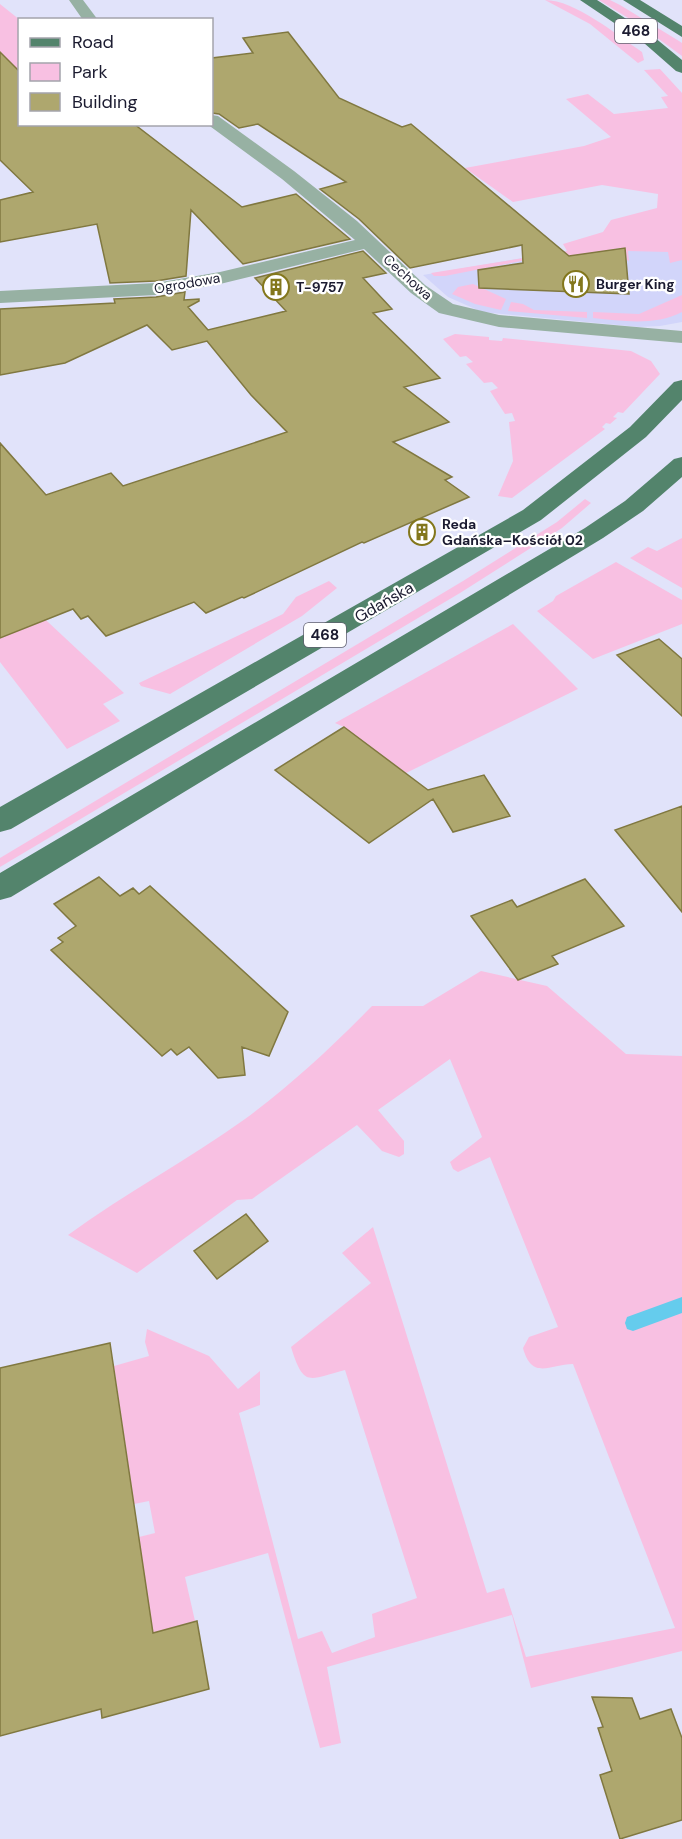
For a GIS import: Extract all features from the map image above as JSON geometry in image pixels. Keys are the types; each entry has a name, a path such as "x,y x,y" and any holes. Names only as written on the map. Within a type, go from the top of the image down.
{"main road":[{"name":"468","path":"587,0 649,39 682,68"},
{"name":"468","path":"630,0 682,32"},
{"name":"Gdańska","path":"0,821 532,515 638,432 682,387"},
{"path":"0,888 594,533 634,506 682,464"}],"street":[{"path":"76,0 90,18"},
{"name":"Cechowa","path":"213,121 288,175 370,242 431,300 456,312 499,321 682,337"},
{"name":"Ogrodowa","path":"0,297 156,289 220,278 370,242"}],"shaded area":[{"path":"618,242 682,244 682,322 639,327 482,312 448,297 423,275"}],"green space":[{"path":"545,0 582,12 642,52 644,60 638,63 590,24"},
{"path":"599,0 610,0 620,5 682,43 682,56 641,26"},
{"path":"0,4 18,18 18,81 0,63"},
{"path":"660,69 682,93 682,260 670,263 668,252 628,251 629,261 621,248 609,250 614,255 573,258 541,257 445,276 434,276 431,273 567,251 563,244 603,232 611,220 657,208 658,194 602,185 513,202 465,168 584,146 611,137 566,99 588,94 614,114 668,108 661,97 668,96 644,70"},
{"path":"473,284 506,299 501,310 475,304 452,294 458,287"},
{"path":"682,295 682,312 661,319 639,321 593,318 593,312 639,314"},
{"path":"511,302 523,304 534,310 587,312 587,318 508,311"},
{"path":"455,334 489,337 489,340 502,341 503,338 631,351 651,361 660,374 623,413 618,412 613,417 617,418 602,427 605,429 512,498 498,496 513,461 509,422 515,421 512,413 505,414 490,391 498,388 492,382 484,383 466,364 473,362 466,356 460,357 443,339"},
{"path":"585,499 591,503 562,528 460,593 0,867 0,858 463,581 557,522"},
{"path":"682,538 682,588 630,558 648,547 657,551"},
{"path":"616,562 682,600 682,624 593,659 537,611 553,601 556,596"},
{"path":"0,572 18,594 124,693 103,704 120,721 67,749 0,662"},
{"path":"329,581 337,588 302,616 170,694 141,686 139,683 283,614 296,597"},
{"path":"513,624 578,689 406,773 344,727 335,723"},
{"path":"481,971 547,986 626,1054 682,1056 682,1651 531,1688 512,1615 327,1667 341,1743 320,1748 268,1553 185,1577 195,1621 153,1633 139,1537 155,1533 149,1501 134,1504 114,1366 149,1356 145,1342 147,1329 209,1356 238,1389 260,1371 260,1405 239,1413 298,1639 322,1631 332,1653 375,1637 372,1614 417,1598 345,1370 309,1378 300,1370 291,1347 371,1283 342,1253 373,1227 487,1593 504,1588 526,1657 675,1628 573,1364 537,1368 531,1364 523,1348 529,1337 558,1327 490,1157 458,1172 453,1169 450,1162 482,1137 450,1059 378,1110 404,1141 404,1154 399,1157 382,1151 357,1125 252,1199 237,1200 137,1273 68,1235 245,1119 311,1065 372,1006 423,1006"}],"building":[{"path":"288,32 339,98 402,127 411,124 569,256 625,248 629,294 479,288 478,270 523,263 522,245 410,268 359,219 320,189 346,182 258,124 239,128 219,114 213,113 213,58 253,53 243,38"},
{"path":"0,52 18,70 18,126 137,126 242,207 296,194 350,239 243,264 191,210 186,276 156,281 110,283 97,224 0,242 0,200 33,192 0,160"},
{"path":"363,251 386,273 363,278 392,309 373,313 440,378 404,387 449,422 393,442 452,477 445,480 469,497 362,542 244,598 206,613 194,602 106,636 88,616 81,619 73,609 0,638 0,443 46,495 111,473 123,486 287,432 251,395 207,341 172,350 147,325 65,363 0,375 0,309 115,303 114,299 156,297 185,292 184,300 199,299 188,307 208,330 286,311 255,278"},
{"path":"659,639 682,659 682,716 617,655"},
{"path":"344,727 428,790 484,775 510,816 453,832 433,799 369,843 275,770"},
{"path":"682,806 682,912 615,830"},
{"path":"99,877 120,896 133,888 139,894 150,886 288,1012 269,1056 242,1047 245,1075 218,1078 189,1047 177,1055 171,1049 162,1056 51,950 63,942 58,938 76,926 54,904"},
{"path":"585,879 624,926 552,956 558,964 518,980 471,916 512,900 517,907"},
{"path":"246,1214 268,1241 217,1279 194,1251"},
{"path":"110,1343 153,1633 197,1621 209,1689 102,1718 101,1709 0,1736 0,1368"},
{"path":"592,1697 632,1698 640,1719 671,1709 682,1738 682,1820 620,1839 600,1775 612,1771 598,1728 603,1727"}],"waterway":[{"path":"633,1323 682,1305"}],"place":[{"name":"Burger King","path":"576,284"},
{"name":"T-9757","path":"276,287"},
{"name":"Reda Gdańska–Kościół 02","path":"422,532"}]}
